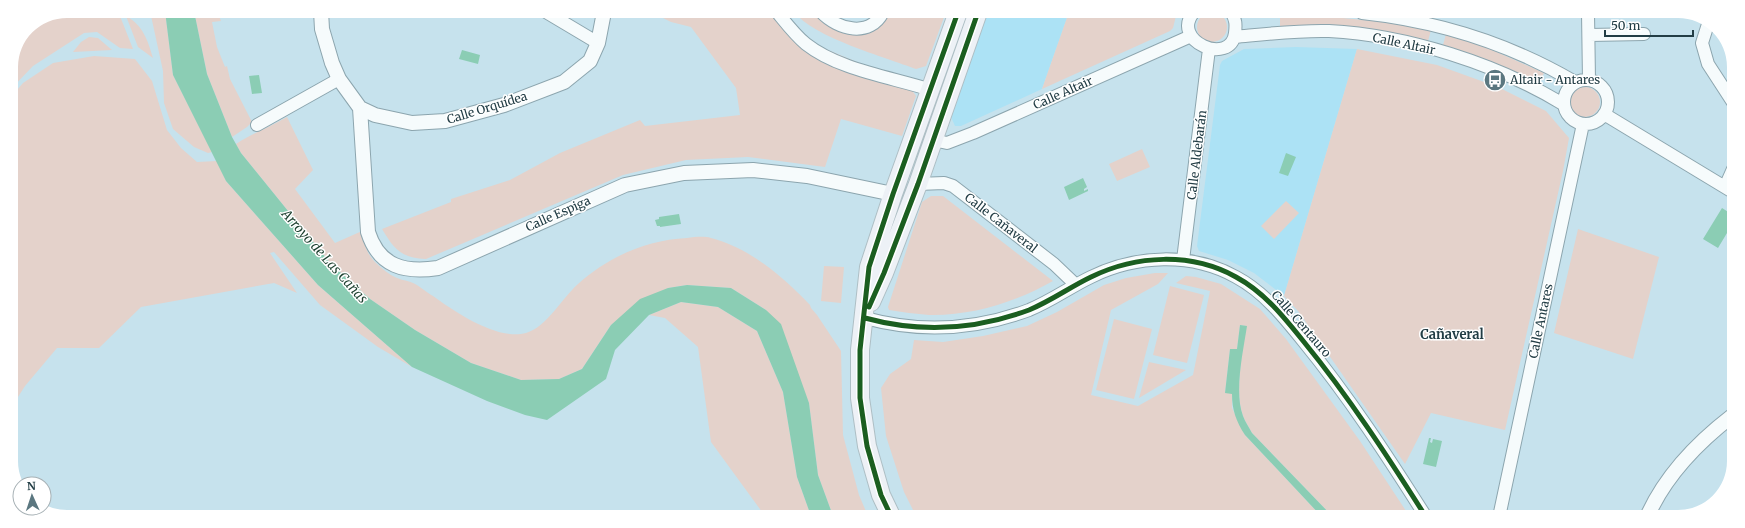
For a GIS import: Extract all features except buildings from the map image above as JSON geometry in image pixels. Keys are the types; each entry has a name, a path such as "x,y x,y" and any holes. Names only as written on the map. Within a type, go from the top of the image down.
{"main road":[{"path":"888,510 881,495 867,446 860,398 860,350 865,318 869,266 956,18"},
{"path":"865,318 918,184 976,18"},
{"path":"875,291 875,276 896,210 893,194"}],"street":[{"path":"321,18 326,48 339,79 360,108"},
{"path":"556,18 598,43"},
{"name":"Calle Orquídea","path":"360,108 376,115 412,123 445,121 504,104 564,82 590,61 598,43 603,18"},
{"path":"782,18 794,33 818,53 848,65 931,90"},
{"path":"829,18 835,23 850,29 867,28 879,21 880,18"},
{"path":"1190,18 1189,27 1191,36 1197,43 1209,49 1221,49 1229,44 1235,37 1236,26 1234,18"},
{"name":"Calle Altair","path":"1405,18 1482,38 1556,71 1575,82"},
{"path":"1588,18 1589,80"},
{"path":"1707,28 1702,43 1708,64 1727,93"},
{"name":"Calle Altair","path":"1235,37 1273,33 1329,31 1395,40 1476,61 1544,92 1563,104"},
{"path":"1589,35 1644,34"},
{"name":"Calle Altair","path":"933,140 947,143 968,135 1191,36"},
{"name":"Calle Aldebarán","path":"1183,260 1209,49"},
{"path":"257,125 339,79"},
{"path":"1589,80 1598,84 1604,90 1607,98 1607,106 1604,114 1595,122 1583,124 1573,121 1566,113 1563,104 1566,91 1575,82 1589,80"},
{"name":"Calle Espiga","path":"360,108 368,232 372,245 385,259 404,269 419,271 438,268 625,185 684,173 753,170 807,176 893,194"},
{"path":"1604,114 1727,188"},
{"name":"Calle Antares","path":"1500,510 1583,124"},
{"name":"Calle Cañaveral","path":"918,184 944,183 952,186 1054,264 1076,285"},
{"name":"Calle Centauro","path":"865,318 892,325 933,328 983,324 1030,310 1059,296 1076,285 1120,265 1139,261 1183,260 1202,264 1235,276 1263,295 1329,372 1395,468 1422,510"},
{"path":"1650,510 1676,468 1708,434 1727,420"}],"shaded area":[{"path":"121,18 133,49 120,48 97,32 84,33 33,66 18,82 19,58 26,40 32,32 40,26 58,19"},
{"path":"127,18 132,20 141,29 147,40 153,58 138,47"},
{"path":"152,18 166,18 173,75 212,152 208,153 194,147 173,129 164,103 163,71"},
{"path":"166,18 195,18 207,74 232,137 241,153 331,264 370,299 415,330 471,363 521,380 559,379 582,369 611,325 640,299 668,288 687,285 731,288 766,310 781,324 809,403 818,475 831,510 809,510 797,477 783,392 757,331 718,307 681,302 649,315 615,350 606,379 547,420 525,415 487,401 412,367 318,285 226,181 173,75"},
{"path":"195,18 220,18 221,21 212,22 217,47 225,67 227,66 230,79 252,122 232,137 207,74"},
{"path":"663,18 779,18 792,35 907,83 916,96 902,136 841,119 825,167 748,157 686,160 623,175 426,259 410,257 399,251 390,242 382,229 451,202 451,199 510,180 560,153 640,120 645,126 740,115 736,88 691,27 671,22"},
{"path":"800,18 821,18 832,27 847,33 859,34 872,32 882,24 886,18 944,18 926,66 916,69 832,38"},
{"path":"986,18 1067,18 1042,89 961,126 955,126 951,117"},
{"path":"1067,18 1176,18 1173,28 1170,31 1042,89"},
{"path":"1200,18 1224,18 1226,21 1226,33 1223,38 1218,41 1206,41 1201,38 1198,33 1197,27"},
{"path":"1280,18 1344,18 1431,30 1428,41 1330,25 1280,26"},
{"path":"1446,34 1490,49 1544,73 1539,83 1485,59 1443,45"},
{"path":"89,37 98,38 112,50 73,52 81,42"},
{"path":"1296,47 1357,49 1284,296 1254,273 1228,260 1199,251 1197,246 1220,65 1222,61 1244,49"},
{"path":"1357,49 1437,65 1498,87 1546,111 1569,138 1563,171 1505,430 1431,413 1405,464 1298,311 1284,296"},
{"path":"462,50 480,55 478,64 459,59"},
{"path":"94,56 135,59 152,81 167,130 181,148 197,162 217,161 226,181 318,285 412,367 378,347 320,305 274,252 270,253 297,293 274,283 141,307 99,348 57,348 25,386 18,397 18,89 23,83 53,63"},
{"path":"259,75 262,93 252,94 249,76"},
{"path":"1585,87 1596,91 1600,102 1596,113 1585,117 1574,113 1570,102 1574,91"},
{"path":"287,117 313,170 295,189 335,243 362,231 367,251 374,261 386,271 395,277 416,284 453,310 477,324 503,333 526,333 534,330 547,319 578,284 590,274 615,258 642,246 672,239 708,237 739,249 752,256 789,284 810,305 841,351 843,435 859,495 865,510 831,510 818,475 809,403 766,310 731,288 687,285 668,288 611,325 582,369 559,379 521,380 471,363 415,330 370,299 331,264 241,153 236,144"},
{"path":"1142,149 1150,167 1117,181 1109,164"},
{"path":"1286,153 1296,157 1288,176 1279,173"},
{"path":"1083,178 1087,187 1084,191 1088,189 1088,191 1069,200 1064,187"},
{"path":"931,196 943,196 1053,281 1039,289 1009,301 961,313 929,315 889,310 888,307 922,202"},
{"path":"1286,201 1299,213 1274,239 1261,226"},
{"path":"1722,208 1727,211 1727,233 1718,248 1703,239"},
{"path":"679,214 681,224 660,227 657,226 655,220 659,219 659,217"},
{"path":"1578,229 1659,257 1633,359 1554,333"},
{"path":"824,266 844,267 841,303 821,301"},
{"path":"1155,273 1168,273 1158,284 1111,310 1091,395 1138,406 1193,375 1210,291 1176,283 1186,276 1196,277 1221,284 1260,309 1286,339 1360,441 1405,510 1326,510 1252,433 1244,418 1240,406 1239,384 1246,326 1240,325 1237,349 1230,349 1225,393 1232,393 1232,408 1245,435 1315,510 913,510 904,492 886,436 881,388 890,374 911,359 914,340 943,342 983,336 1027,326 1057,312 1104,285 1126,278"},
{"path":"1170,286 1204,295 1187,363 1153,355"},
{"path":"681,302 718,307 757,331 783,392 797,477 809,510 761,510 711,442 698,347 665,318 649,315"},
{"path":"1114,319 1152,329 1134,399 1096,390"},
{"path":"1240,325 1247,326 1239,384 1239,395 1243,416 1252,433 1326,510 1315,510 1245,435 1239,425 1235,415 1232,394 1225,393 1230,349 1237,349"},
{"path":"1149,362 1186,370 1139,398"},
{"path":"1429,438 1431,438 1430,442 1432,443 1433,439 1442,441 1436,467 1423,464"}],"cycle path":[{"path":"888,510 881,495 867,446 860,398 860,350 869,267 893,194 956,18"},
{"path":"869,307 884,273 918,184 976,18"},
{"path":"865,318 906,326 947,327 968,325 1009,317 1029,310 1091,277 1126,264 1164,259 1201,263 1219,269 1236,277 1256,290 1289,323 1321,363 1352,406 1383,450 1422,510"}],"place":[{"name":"Altair - Antares","path":"1495,80"}],"district":[{"name":"Cañaveral","path":"1452,334"}],"water label":[{"name":"Arroyo de Las Cañas","path":"325,256"}]}
